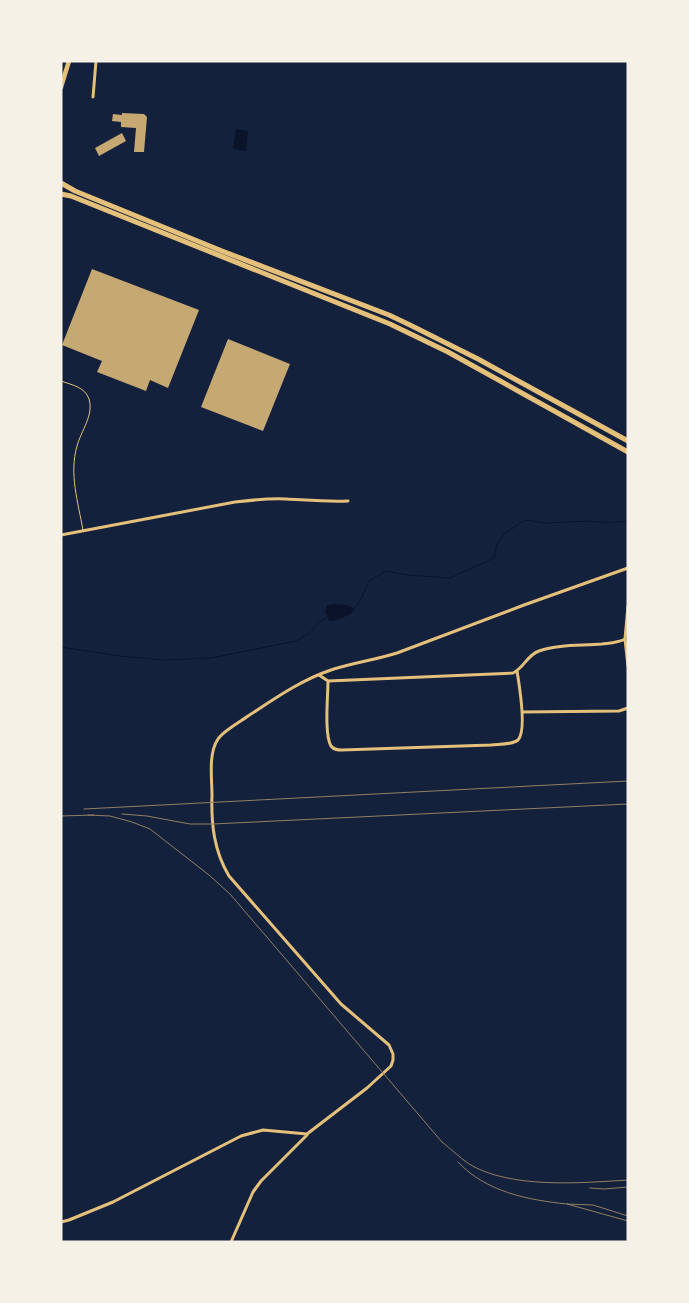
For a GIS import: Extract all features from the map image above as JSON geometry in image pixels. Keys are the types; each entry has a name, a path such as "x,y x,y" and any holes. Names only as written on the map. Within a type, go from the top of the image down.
{"highway":[{"path":"61,183 90,198 423,330 628,441"},
{"path":"61,194 71,196 390,324 441,349 628,452"}],"main road":[{"path":"61,86 69,61"}],"street":[{"path":"94,97 96,61"},
{"path":"61,535 244,501 285,499 348,501"},
{"path":"231,1242 253,1192 261,1181 307,1134 384,1074 391,1066 393,1054 389,1045 341,1004 229,876 218,854 215,842 212,803 212,757 217,742 222,735 243,719 288,690 318,675 337,668 397,653 628,568"},
{"path":"628,606 624,640 628,666"},
{"path":"318,675 328,681 506,673 517,671 530,656 541,650 624,640"},
{"path":"328,681 328,725 332,746 337,750 438,747 509,743 518,740 521,734 522,712 517,671"},
{"path":"522,712 619,711 628,708"},
{"path":"61,1222 113,1202 252,1132 263,1130 307,1134"}],"lane":[{"path":"61,381 80,388 87,394 90,401 89,414 77,447 73,467 83,531"}],"water":[{"path":"236,129 248,131 246,151 233,149"},
{"path":"327,605 347,605 354,608 354,611 342,618 329,621 325,611"}],"building":[{"path":"122,113 144,114 147,117 144,152 134,152 136,128 121,127 121,122 112,121 113,114 122,115"},
{"path":"122,133 126,141 99,156 95,148"},
{"path":"92,269 199,310 168,388 150,380 146,391 97,372 102,361 62,345"},
{"path":"228,339 290,364 263,431 201,407"}],"waterway":[{"path":"354,609 369,581 386,571 407,575 450,578 494,558 497,544 504,534 525,520 546,523 590,521 611,523 628,521"},
{"path":"61,647 162,660 211,658 296,641 310,633 318,623 327,618"}],"railway":[{"path":"84,809 628,781"},
{"path":"122,814 147,816 190,824 213,824 628,804"},
{"path":"88,815 110,816 150,829 209,875 230,894 442,1142 469,1164 486,1172 525,1181 568,1183 628,1180"},
{"path":"61,816 94,815"},
{"path":"458,1162 481,1181 508,1193 537,1200 567,1204"},
{"path":"590,1188 628,1187"},
{"path":"628,1216 593,1205 567,1204 628,1221"}]}
